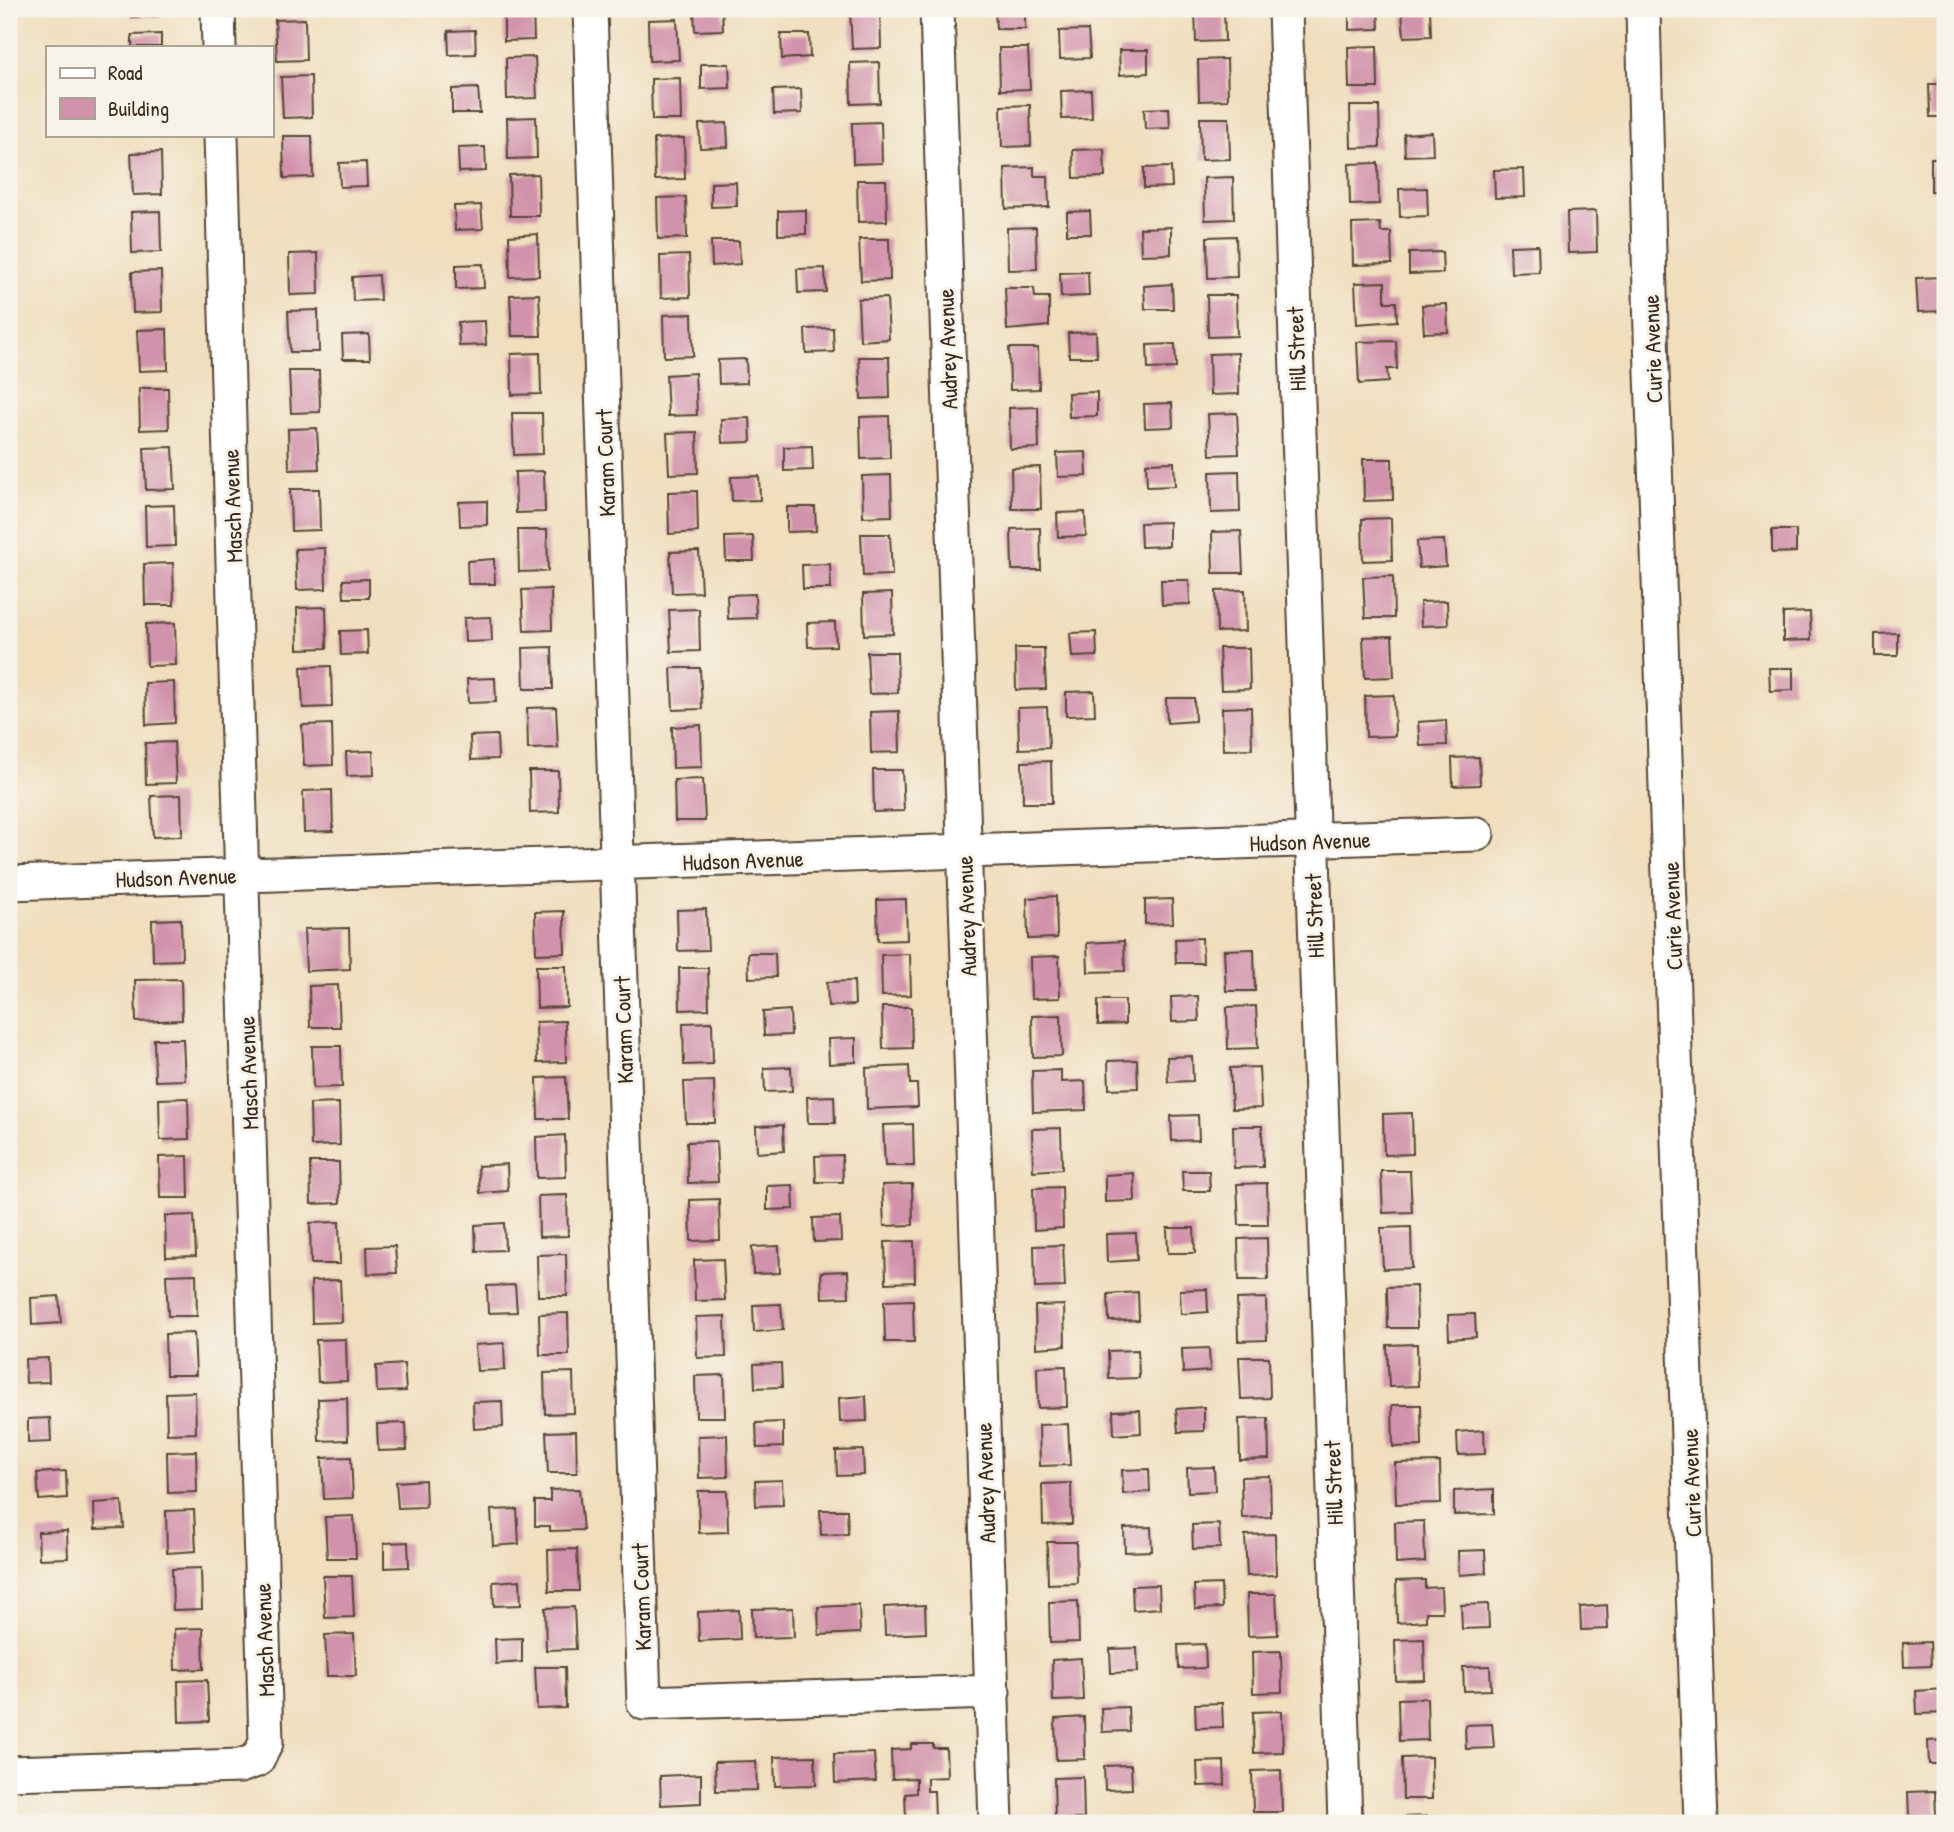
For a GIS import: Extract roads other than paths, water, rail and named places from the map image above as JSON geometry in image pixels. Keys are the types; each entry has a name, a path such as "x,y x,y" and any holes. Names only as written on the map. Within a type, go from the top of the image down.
{"street":[{"path":"218,9 219,46"},
{"name":"Karam Court","path":"590,9 645,1703 993,1692"},
{"name":"Audrey Avenue","path":"937,9 996,1823"},
{"name":"Hill Street","path":"1285,9 1345,1823"},
{"name":"Curie Avenue","path":"1643,9 1652,372 1702,1823"},
{"name":"Masch Avenue","path":"9,1773 240,1766 257,1760 266,1743 221,136"},
{"name":"Hudson Avenue","path":"9,883 1477,834"}]}
